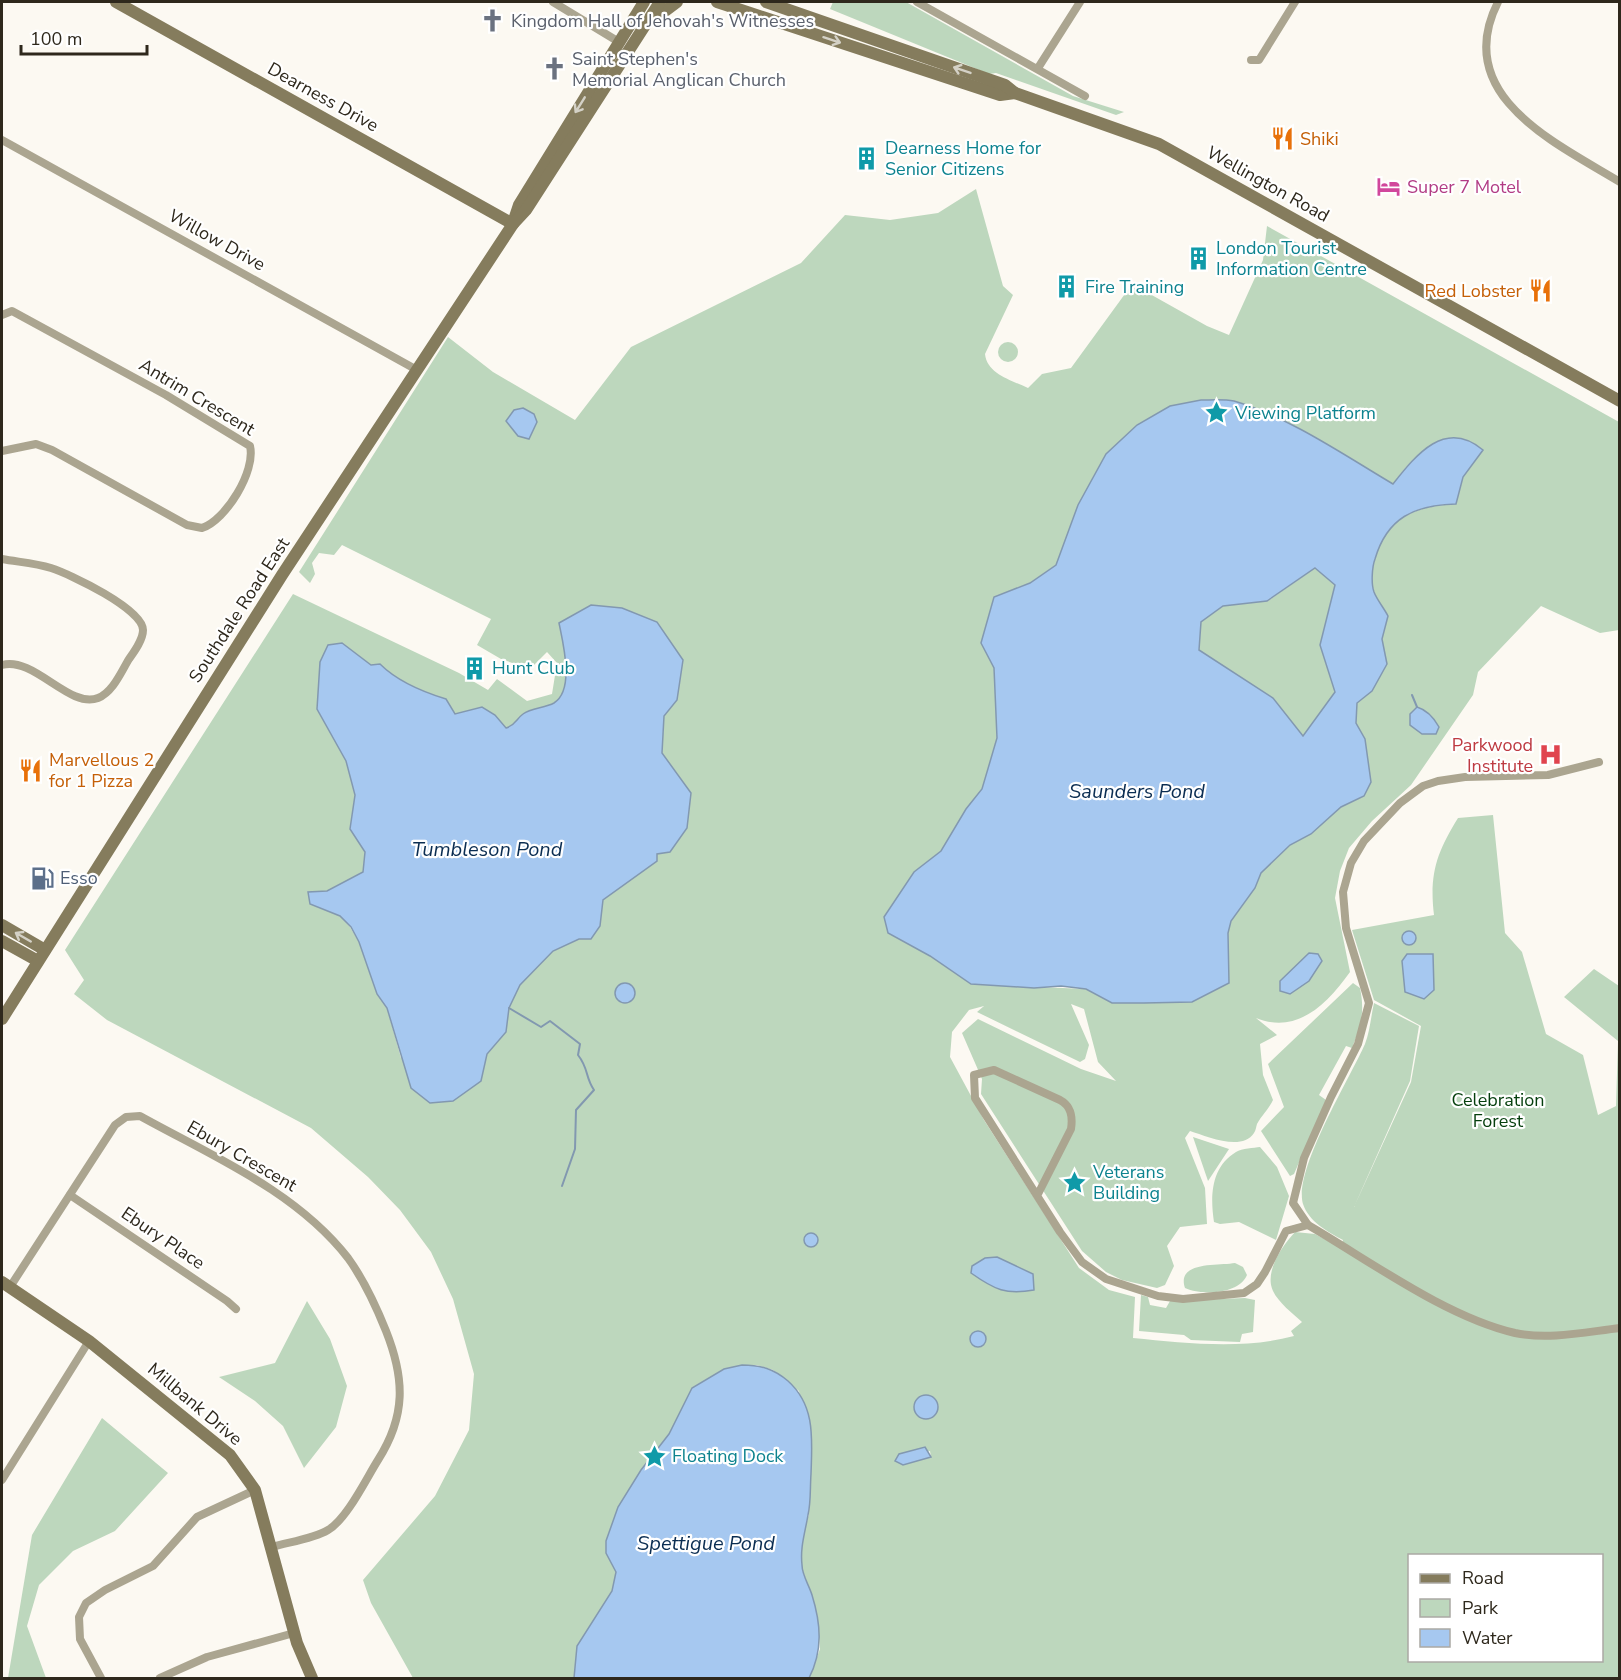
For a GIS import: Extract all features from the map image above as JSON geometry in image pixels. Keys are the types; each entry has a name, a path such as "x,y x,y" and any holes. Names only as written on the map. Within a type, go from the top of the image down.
{"main road":[{"name":"Dearness Drive","path":"116,2 513,224"},
{"name":"Southdale Road East","path":"513,224 519,205 644,2"},
{"name":"Southdale Road East","path":"2,1019 282,575 513,224 526,210 660,2"},
{"path":"643,29 666,8 677,2"},
{"name":"Wellington Road","path":"717,2 1000,95 1014,93"},
{"name":"Wellington Road","path":"766,2 1005,85 1014,93 1159,144 1620,401"},
{"path":"2,925 45,950"},
{"path":"2,941 38,961"},
{"name":"Millbank Drive","path":"6,1284 90,1341 230,1455 255,1490 294,1633 312,1678"}],"street":[{"path":"553,2 619,42"},
{"path":"917,2 1085,96"},
{"path":"1038,68 1080,2"},
{"path":"1251,60 1258,60 1295,2"},
{"path":"1498,2 1487,31 1486,52 1490,70 1502,98 1526,122 1620,182"},
{"name":"Willow Drive","path":"2,140 417,370"},
{"name":"Antrim Crescent","path":"2,315 12,311 166,395 250,446 253,457 251,469 220,519 202,528 188,525 52,450 36,444 2,452"},
{"path":"2,559 49,567 64,573 128,608 139,619 143,631 136,648 110,689 98,698 81,698 25,667 2,665"},
{"path":"1599,762 1548,775 1451,778 1423,786 1386,816 1357,852 1343,892 1346,928 1369,1003 1358,1044 1331,1097 1298,1177 1293,1203 1308,1225 1446,1306 1516,1333 1556,1336 1620,1328"},
{"path":"1038,1194 1071,1128 1072,1117 1069,1107 1060,1100 993,1070 974,1075 975,1098 1060,1232 1082,1262 1106,1279 1158,1296 1183,1299 1244,1293 1257,1284 1286,1231 1308,1225"},
{"name":"Ebury Crescent","path":"6,1284 70,1195 115,1125 126,1117 140,1116 268,1187 295,1206 349,1259 374,1303 392,1346 399,1378 400,1408 395,1428 342,1516 328,1530 272,1547"},
{"name":"Ebury Place","path":"70,1195 236,1309"},
{"path":"2,1480 90,1341"},
{"path":"101,1678 80,1639 79,1617 86,1603 105,1590 153,1566 197,1517 255,1490"},
{"path":"160,1678 207,1657 294,1633"}],"green space":[{"path":"833,2 906,2 1073,96 1124,112 1116,115 996,73 989,74 830,9"},
{"name":"Celebration Forest","path":"976,189 1003,286 1013,295 985,354 990,367 1001,376 1028,388 1042,374 1071,368 1130,287 1141,289 1207,326 1229,335 1263,260 1267,226 1619,422 1619,630 1600,633 1541,606 1478,672 1473,695 1411,785 1372,821 1349,848 1340,871 1335,898 1350,972 1321,1005 1298,1019 1271,1022 1256,1018 1277,1035 1260,1044 1263,1075 1273,1100 1257,1124 1254,1133 1248,1139 1233,1142 1214,1139 1190,1131 1185,1138 1205,1188 1207,1224 1180,1227 1167,1246 1174,1266 1165,1285 1157,1288 1122,1280 1106,1272 1082,1251 981,1094 982,1079 962,1033 978,1019 1081,1069 1116,1081 1098,1062 1084,1009 1071,1004 1089,1045 1085,1059 1080,1062 977,1012 984,1006 969,1010 952,1032 950,1057 984,1120 1079,1268 1109,1290 1135,1297 1133,1338 1234,1344 1294,1336 1291,1331 1302,1322 1282,1304 1273,1291 1271,1276 1276,1260 1295,1232 1315,1234 1341,1248 1343,1240 1314,1221 1303,1204 1302,1189 1314,1148 1365,1044 1374,1003 1419,1026 1410,1081 1354,1207 1411,1082 1421,1026 1374,1000 1352,930 1434,915 1433,887 1436,864 1458,818 1493,815 1505,933 1522,952 1546,1034 1583,1055 1598,1115 1616,1106 1618,1041 1564,997 1594,969 1619,986 1619,1678 809,1678 820,1649 817,1614 802,1568 801,1542 809,1514 811,1458 799,1391 773,1370 757,1365 724,1369 692,1388 669,1434 641,1470 618,1507 606,1553 616,1572 612,1591 577,1646 574,1678 413,1678 371,1603 363,1580 435,1496 469,1430 474,1374 453,1299 431,1252 400,1210 368,1177 311,1128 107,1020 74,994 84,980 65,950 293,594 459,673 488,690 497,679 527,701 552,694 557,663 547,652 530,669 501,659 477,645 491,619 342,545 334,555 319,553 312,563 315,574 310,583 299,572 448,337 493,372 575,420 631,347 801,263 845,215 890,220 938,213","holes":["1265,415 1317,440 1393,484 1421,452 1444,439 1457,438 1470,441 1483,450 1463,477 1456,504 1427,508 1404,517 1387,533 1374,562 1373,588 1388,616 1382,639 1387,664 1372,691 1357,703 1356,723 1365,739 1364,796 1341,807 1311,834 1290,845 1261,873 1255,888 1231,921 1228,933 1229,983 1192,1002 1112,1002 1086,989 971,984 930,956 884,917 914,872 941,851 966,809 982,789 997,738 994,668 981,643 994,597 1030,583 1056,565 1093,477 1106,454 1137,425","559,623 677,700 664,716 662,753 675,774 687,828 670,852 657,854 657,861 603,900 579,938 553,951 520,985 509,1008 506,1032 487,1054 481,1081 401,1058 387,1008 377,994 359,942 340,916 310,904 309,892 327,891 363,872 365,852 350,829 355,795 346,761 317,709 320,686 342,643 371,665 380,664 394,676 445,699 455,715 495,715 506,728 526,712 550,705 560,697 564,688 566,666","930,1451 931,1457 903,1465 895,1461"]},
{"path":"1004,342 1012,342 1018,348 1018,356 1012,362 1004,362 998,356 998,348"},
{"path":"1315,568 1335,585 1320,645 1335,692 1303,736 1273,698 1199,650 1201,622 1223,606 1268,601"},
{"path":"1353,983 1360,988 1361,997 1362,1012 1358,1033 1352,1048 1346,1046 1319,1095 1326,1100 1294,1174 1290,1176 1261,1131 1284,1107 1268,1064"},
{"path":"1193,1137 1229,1149 1208,1181"},
{"path":"1260,1147 1277,1167 1289,1196 1276,1240 1239,1222 1220,1224 1214,1222 1212,1202 1214,1183 1221,1166 1239,1151"},
{"path":"1235,1263 1243,1267 1247,1275 1243,1281 1229,1290 1201,1292 1185,1288 1184,1279 1192,1269 1200,1266"},
{"path":"1141,1295 1148,1297 1150,1305 1166,1308 1170,1301 1245,1298 1255,1300 1253,1332 1242,1334 1240,1342 1191,1340 1184,1335 1139,1331"},
{"path":"307,1301 330,1339 347,1386 336,1427 304,1468 283,1426 255,1401 219,1377 275,1363"},
{"path":"102,1418 168,1473 115,1531 73,1551 39,1585 27,1626 46,1678 8,1678 32,1535"}],"water":[{"name":"Saunders Pond","path":"1201,400 1222,400 1234,401 1255,408 1316,438 1393,484 1422,452 1432,444 1444,439 1456,438 1469,441 1483,450 1463,477 1456,504 1427,507 1404,516 1387,533 1380,545 1374,562 1372,580 1375,595 1388,616 1382,639 1387,664 1372,691 1357,703 1356,723 1365,739 1371,782 1364,796 1341,807 1311,834 1290,845 1261,873 1255,888 1231,921 1228,933 1229,983 1192,1002 1144,1003 1112,1003 1086,989 1061,986 1034,988 971,984 930,956 888,933 884,917 914,872 941,851 966,809 982,789 997,738 994,668 981,643 994,597 1030,583 1056,565 1078,505 1106,454 1137,425 1170,406","holes":["1315,568 1335,585 1320,645 1335,692 1303,736 1273,698 1199,650 1201,622 1223,606 1267,601"]},
{"path":"523,408 534,414 537,422 529,439 518,436 506,421 514,410"},
{"name":"Tumbleson Pond","path":"591,605 622,608 657,622 683,660 677,700 664,716 662,753 691,793 687,828 670,852 657,854 657,861 603,900 600,926 591,939 579,939 553,951 520,985 509,1008 506,1032 487,1054 481,1081 453,1101 430,1103 411,1088 387,1008 377,994 359,942 351,927 340,916 310,904 308,892 327,891 363,872 365,852 350,829 355,795 346,761 317,709 320,662 328,645 342,643 371,665 380,664 394,676 446,699 455,714 482,707 495,715 506,728 526,712 550,705 560,697 564,688 566,666 559,623"},
{"path":"1417,707 1427,712 1435,720 1439,727 1436,734 1422,734 1410,725 1410,714"},
{"path":"1406,931 1412,931 1416,938 1412,945 1406,945 1402,941 1402,935"},
{"path":"1309,953 1318,954 1322,961 1309,981 1290,994 1280,991 1280,981"},
{"path":"1407,954 1433,954 1434,990 1424,999 1405,992 1402,961"},
{"path":"621,983 629,983 635,989 635,997 629,1003 621,1003 615,997 615,989"},
{"path":"808,1233 814,1233 818,1240 814,1247 808,1247 804,1243 804,1237"},
{"path":"997,1257 1033,1274 1034,1290 1016,1292 1001,1290 971,1273 972,1266 985,1258"},
{"path":"978,1331 986,1339 978,1347 970,1339"},
{"name":"Spettigue Pond","path":"742,1365 767,1368 778,1373 797,1391 808,1412 812,1436 810,1500 802,1558 803,1572 811,1591 819,1627 817,1658 809,1678 574,1678 577,1646 612,1591 616,1572 606,1553 606,1541 618,1507 641,1470 669,1434 692,1388 724,1369"},
{"path":"926,1395 931,1396 937,1402 937,1412 931,1418 926,1419 921,1418 915,1412 914,1407 915,1402 921,1396"},
{"path":"925,1447 931,1457 903,1465 895,1461 899,1454"}],"waterway":[{"path":"1412,695 1417,707"},
{"path":"509,1008 541,1027 550,1021 580,1044 578,1055 594,1090 576,1110 575,1149 562,1186"}],"place":[{"name":"Kingdom Hall of Jehovah's Witnesses","path":"493,21"},
{"name":"Saint Stephen's Memorial Anglican Church","path":"554,69"},
{"name":"Shiki","path":"1282,139"},
{"name":"Dearness Home for Senior Citizens","path":"867,158"},
{"name":"Super 7 Motel","path":"1389,187"},
{"name":"London Tourist Information Centre","path":"1198,258"},
{"name":"Fire Training","path":"1067,287"},
{"name":"Red Lobster","path":"1540,291"},
{"name":"Viewing Platform","path":"1217,413"},
{"name":"Hunt Club","path":"474,668"},
{"name":"Parkwood Institute","path":"1551,755"},
{"name":"Marvellous 2 for 1 Pizza","path":"31,770"},
{"name":"Esso","path":"42,878"},
{"name":"Veterans Building","path":"1075,1182"},
{"name":"Floating Dock","path":"654,1456"}]}
